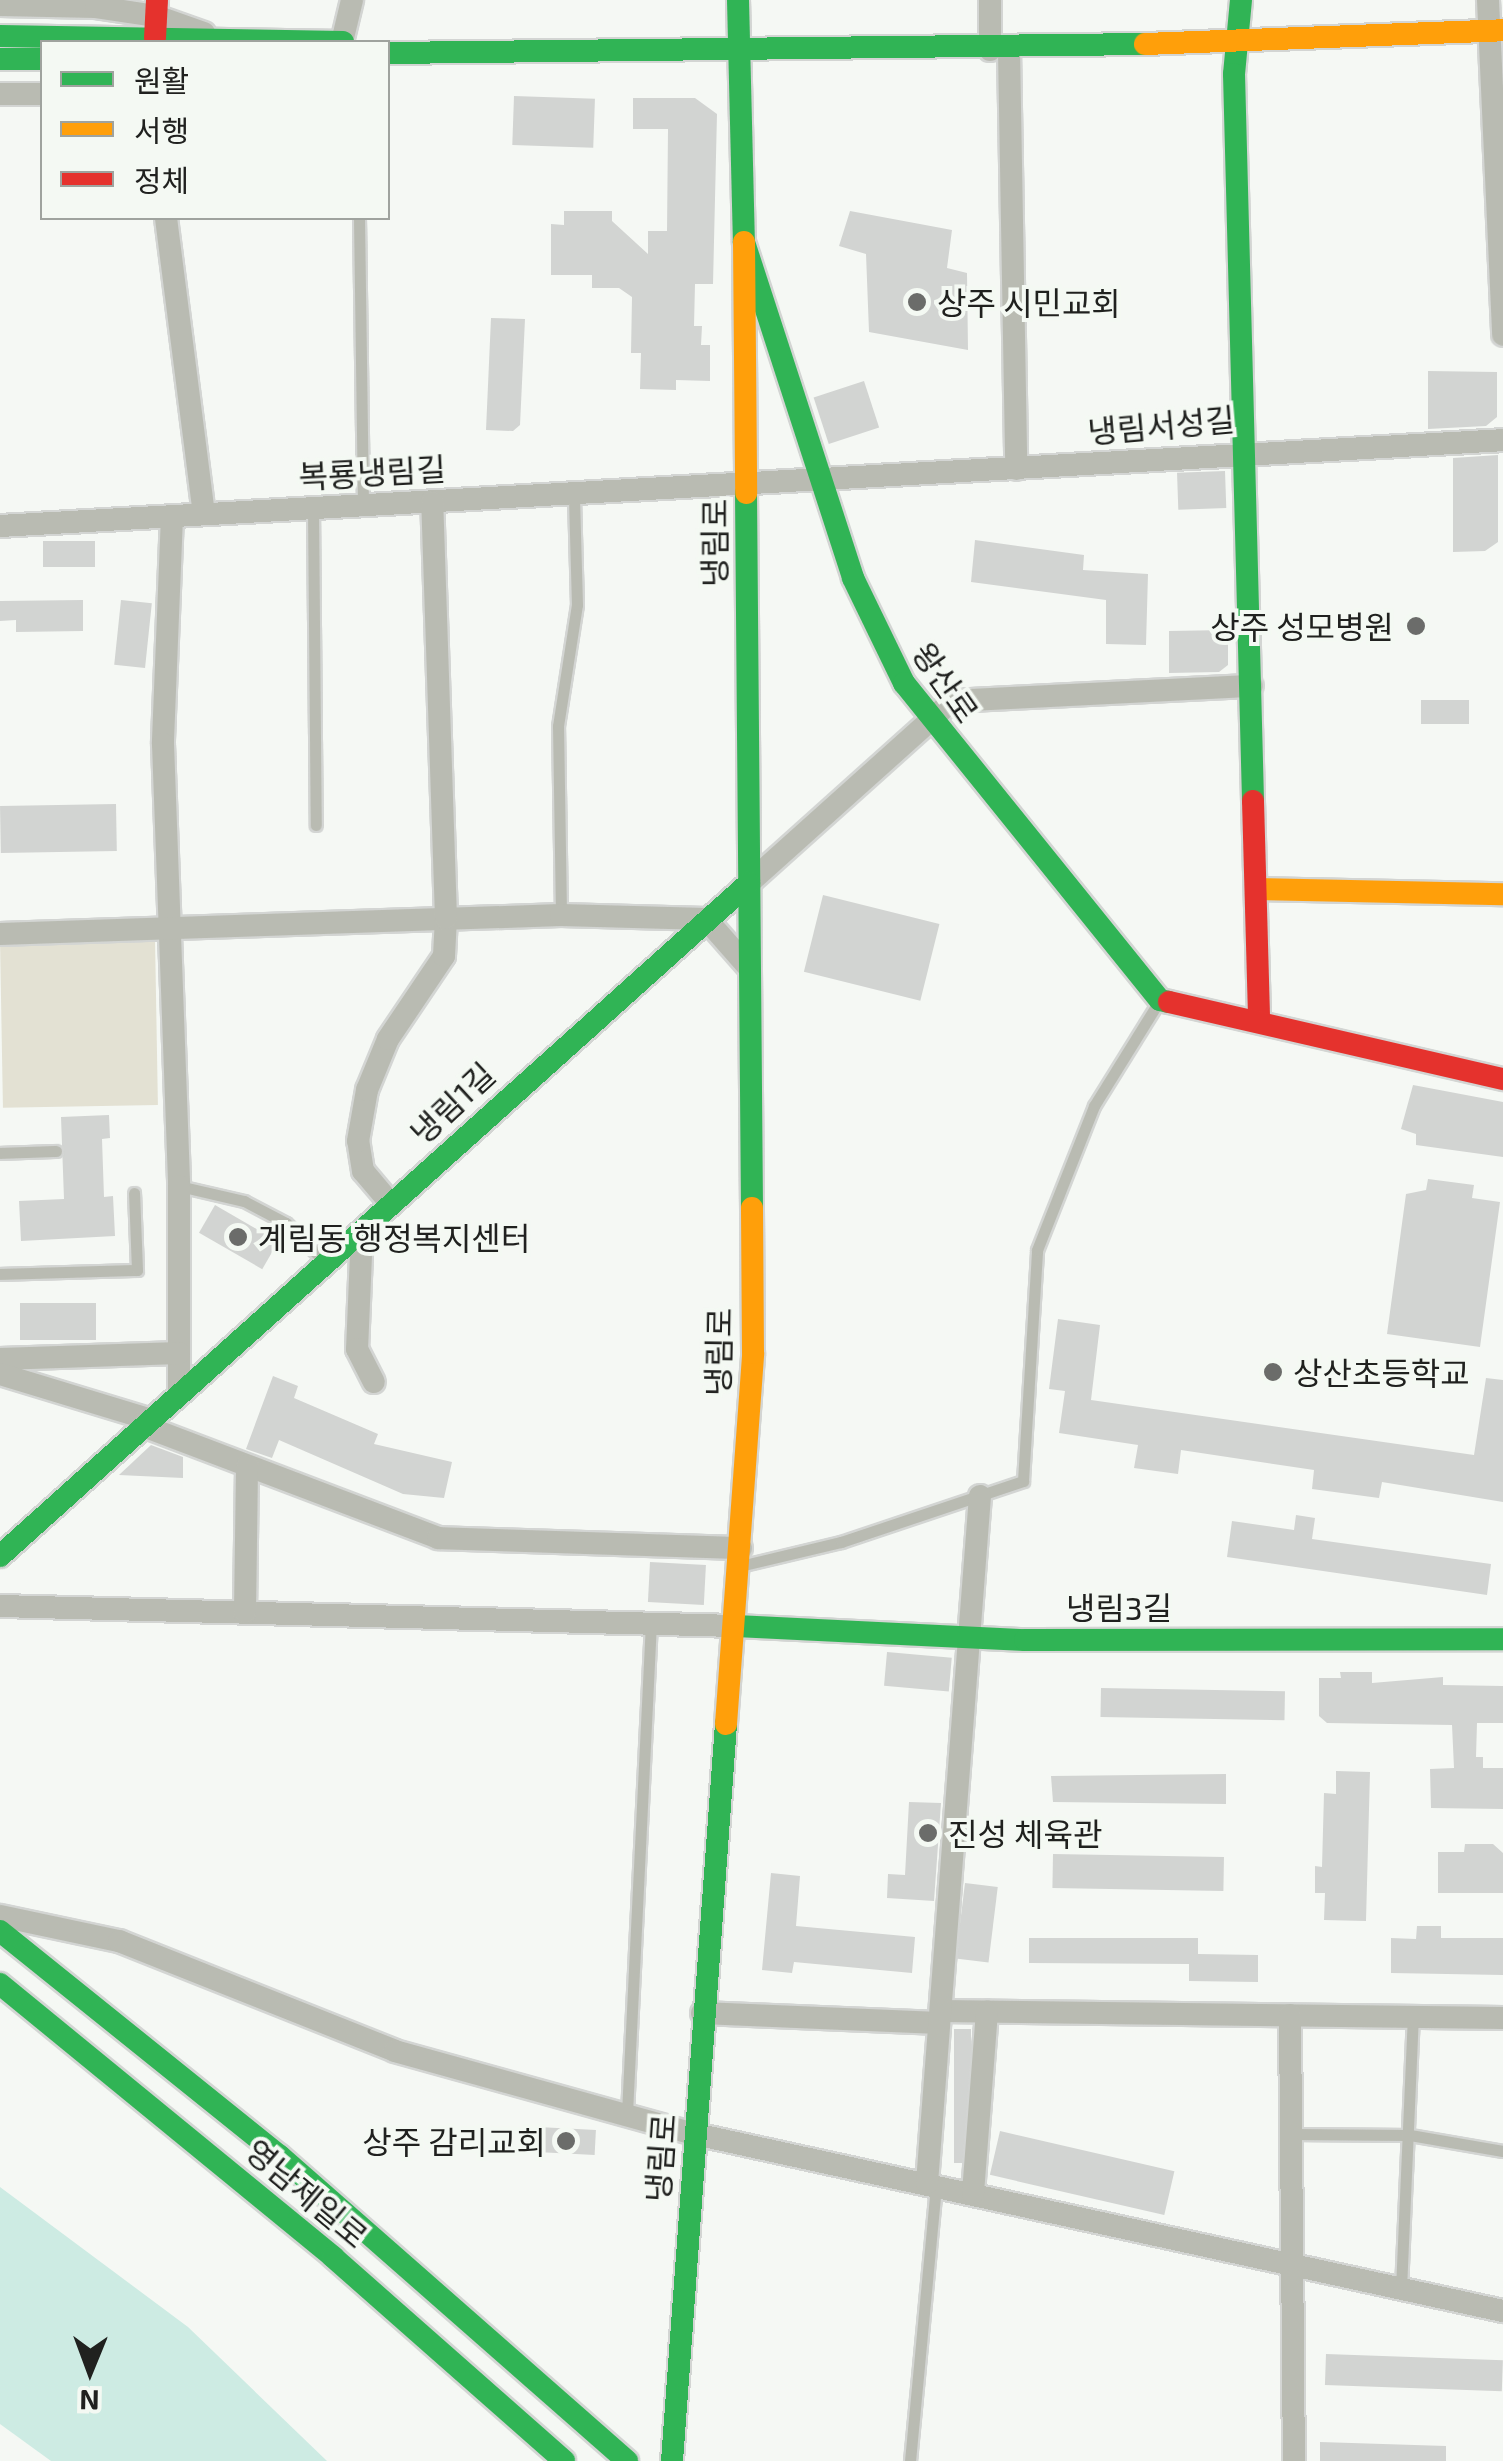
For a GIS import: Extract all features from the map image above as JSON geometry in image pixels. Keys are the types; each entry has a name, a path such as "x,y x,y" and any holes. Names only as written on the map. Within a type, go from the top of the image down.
{"street":[{"path":"342,40 352,0"},
{"name":"왕산로","path":"738,0 744,242 876,637 932,720 1160,1000"},
{"path":"990,0 999,50 1016,469"},
{"path":"1241,0 1237,40 1243,451 1260,1022"},
{"path":"1488,0 1496,30 1503,335"},
{"path":"0,4 96,6 156,18 222,40"},
{"path":"0,36 156,18"},
{"path":"390,54 739,56 1496,30"},
{"path":"0,59 40,59"},
{"path":"0,94 40,94"},
{"path":"166,220 204,513"},
{"name":"냉림로","path":"672,2461 702,2014 736,1626 752,1353 744,242"},
{"path":"746,372 763,301"},
{"name":"냉림서성길","path":"746,485 824,484 1243,451 1503,440"},
{"name":"복룡냉림길","path":"0,526 746,485"},
{"path":"391,1204 363,1172 358,1141 368,1090 388,1039 444,956 446,918 432,502"},
{"path":"172,516 162,744 180,1186 179,1392"},
{"name":"냉림1길","path":"0,1556 144,1422 952,701 1252,686"},
{"path":"1256,889 1503,894"},
{"path":"0,934 561,914 706,919 749,968"},
{"path":"1160,1000 1503,1079"},
{"path":"362,1230 357,1349 374,1382"},
{"path":"0,1359 180,1353"},
{"path":"0,1374 144,1422 247,1466 438,1538 740,1557"},
{"path":"245,1612 247,1466"},
{"path":"931,2184 980,1496"},
{"path":"0,1606 736,1626"},
{"name":"냉림3길","path":"736,1626 969,1638 1503,1639"},
{"path":"0,1916 119,1941 395,2051 628,2112 695,2134 1503,2311"},
{"path":"0,1931 280,2156 626,2461"},
{"name":"영남제일로","path":"0,1984 333,2257 564,2461"},
{"path":"702,2014 940,2018 987,2012 1503,2018"},
{"path":"973,2192 987,2012"},
{"path":"1290,2016 1294,2461"}],"lane":[{"path":"359,220 363,505"},
{"path":"561,914 558,726 577,605 574,495"},
{"path":"313,508 316,825"},
{"path":"740,1557 841,1542 1023,1481 1037,1250 1094,1106 1160,1000"},
{"path":"0,1153 56,1150"},
{"path":"180,1186 244,1201 286,1223 326,1263"},
{"path":"0,1274 137,1270 134,1193"},
{"path":"628,2112 651,1622"},
{"path":"1400,2289 1413,2017"},
{"path":"1291,2134 1410,2135 1503,2151"},
{"path":"910,2461 931,2184"}],"shaded area":[{"path":"155,938 158,1105 3,1108 0,941"}],"water":[{"path":"0,2187 188,2327 327,2461 51,2461 0,2424"}],"building":[{"path":"514,96 595,99 593,148 512,145"},
{"path":"633,98 695,98 717,114 713,284 695,284 694,326 702,326 701,345 710,345 710,381 676,380 676,390 640,389 641,353 631,353 632,297 619,288 592,288 592,275 551,275 551,224 564,225 564,211 612,211 612,221 648,254 648,231 667,231 668,129 633,129"},
{"name":"상주 시민교회","path":"850,211 952,230 947,268 967,273 968,350 869,332 866,254 839,246"},
{"path":"491,318 525,319 520,425 513,431 486,430"},
{"path":"1428,371 1497,372 1497,417 1486,426 1428,429"},
{"path":"864,381 879,428 829,444 814,397"},
{"path":"1498,455 1498,542 1485,551 1453,552 1453,458"},
{"path":"1225,471 1226,508 1178,510 1177,473"},
{"path":"975,540 1084,555 1083,570 1148,574 1146,645 1106,644 1106,600 971,582"},
{"path":"43,541 95,541 95,567 43,567"},
{"path":"83,600 83,631 16,632 16,620 0,621 0,601"},
{"path":"121,600 152,603 145,668 114,665"},
{"path":"1228,630 1228,665 1219,672 1169,673 1169,631"},
{"path":"1421,700 1469,700 1469,724 1421,724"},
{"path":"116,804 117,851 1,853 0,806"},
{"path":"823,895 939,924 920,1001 804,972"},
{"path":"1413,1085 1503,1102 1503,1157 1416,1145 1416,1134 1401,1129"},
{"path":"109,1115 110,1138 102,1139 104,1197 113,1196 115,1236 21,1241 19,1201 64,1199 61,1117"},
{"path":"1428,1179 1474,1185 1472,1198 1500,1202 1480,1347 1387,1334 1406,1194 1426,1190"},
{"name":"계림동 행정복지센터","path":"215,1205 278,1242 262,1269 199,1233"},
{"path":"20,1303 96,1303 96,1340 20,1340"},
{"name":"상산초등학교","path":"1058,1319 1100,1325 1091,1400 1474,1455 1486,1378 1503,1380 1503,1502 1382,1482 1379,1498 1312,1489 1314,1470 1181,1450 1178,1474 1134,1468 1138,1445 1059,1433 1065,1391 1049,1389"},
{"path":"273,1376 298,1386 294,1398 378,1434 374,1444 452,1462 444,1498 403,1494 279,1440 272,1458 246,1449"},
{"path":"151,1445 183,1457 183,1478 119,1475"},
{"path":"1296,1515 1315,1518 1312,1539 1491,1564 1487,1595 1227,1557 1232,1521 1294,1530"},
{"path":"650,1562 706,1565 704,1605 648,1602"},
{"path":"887,1652 952,1658 949,1692 884,1686"},
{"path":"1340,1672 1372,1672 1372,1683 1443,1677 1443,1685 1503,1686 1503,1723 1477,1723 1476,1757 1483,1757 1483,1768 1503,1768 1503,1809 1431,1808 1430,1769 1454,1768 1452,1725 1327,1723 1319,1716 1319,1678 1341,1678"},
{"path":"1101,1688 1285,1691 1284,1720 1100,1717"},
{"path":"1336,1771 1370,1772 1366,1921 1324,1920 1325,1893 1315,1893 1315,1866 1322,1867 1324,1793 1336,1794"},
{"path":"1226,1774 1226,1804 1053,1802 1051,1776"},
{"path":"909,1802 941,1803 934,1901 887,1898 888,1874 905,1875"},
{"path":"1465,1844 1493,1844 1503,1853 1503,1893 1438,1893 1438,1852 1464,1852"},
{"path":"1053,1854 1224,1857 1223,1891 1052,1888"},
{"path":"771,1873 800,1876 796,1926 915,1937 912,1973 794,1962 792,1973 762,1970"},
{"path":"965,1883 998,1887 988,1962 956,1958"},
{"path":"1417,1926 1441,1926 1441,1938 1503,1938 1503,1975 1391,1973 1391,1938 1416,1939"},
{"path":"1029,1938 1198,1938 1198,1954 1258,1955 1258,1982 1189,1981 1189,1964 1029,1963"},
{"path":"954,2029 971,2029 971,2163 954,2163"},
{"name":"상주 감리교회","path":"538,2127 596,2130 595,2155 537,2152"},
{"path":"1000,2131 1174,2171 1164,2215 990,2175"},
{"path":"1326,2354 1503,2360 1502,2391 1325,2385"},
{"path":"1320,2442 1446,2446 1446,2461 1320,2461"}],"traffic: fast":[{"path":"738,0 744,242 853,578 904,683 1160,1000 1169,1002"},
{"path":"1241,0 1234,74 1253,801"},
{"path":"0,36 229,40"},
{"path":"390,53 1145,44"},
{"path":"0,59 40,59"},
{"path":"746,493 752,1208"},
{"path":"0,1556 749,883"},
{"path":"736,1626 1025,1640 1503,1639"},
{"path":"672,2461 726,1724"},
{"path":"0,1931 280,2156 627,2461"},
{"path":"0,1984 333,2257 564,2461"}],"traffic: slow":[{"path":"1145,44 1503,30"},
{"path":"744,242 746,493"},
{"path":"1256,889 1503,894"},
{"path":"726,1724 753,1353 752,1208"}],"traffic: jam":[{"path":"155,38 157,0"},
{"path":"1253,801 1259,1022"},
{"path":"1169,1002 1503,1079"}],"place":[{"name":"상주 시민교회","path":"917,302"},
{"name":"상주 성모병원","path":"1416,626"},
{"name":"계림동 행정복지센터","path":"238,1237"},
{"name":"상산초등학교","path":"1273,1372"},
{"name":"진성 체육관","path":"928,1833"},
{"name":"상주 감리교회","path":"566,2141"}]}
